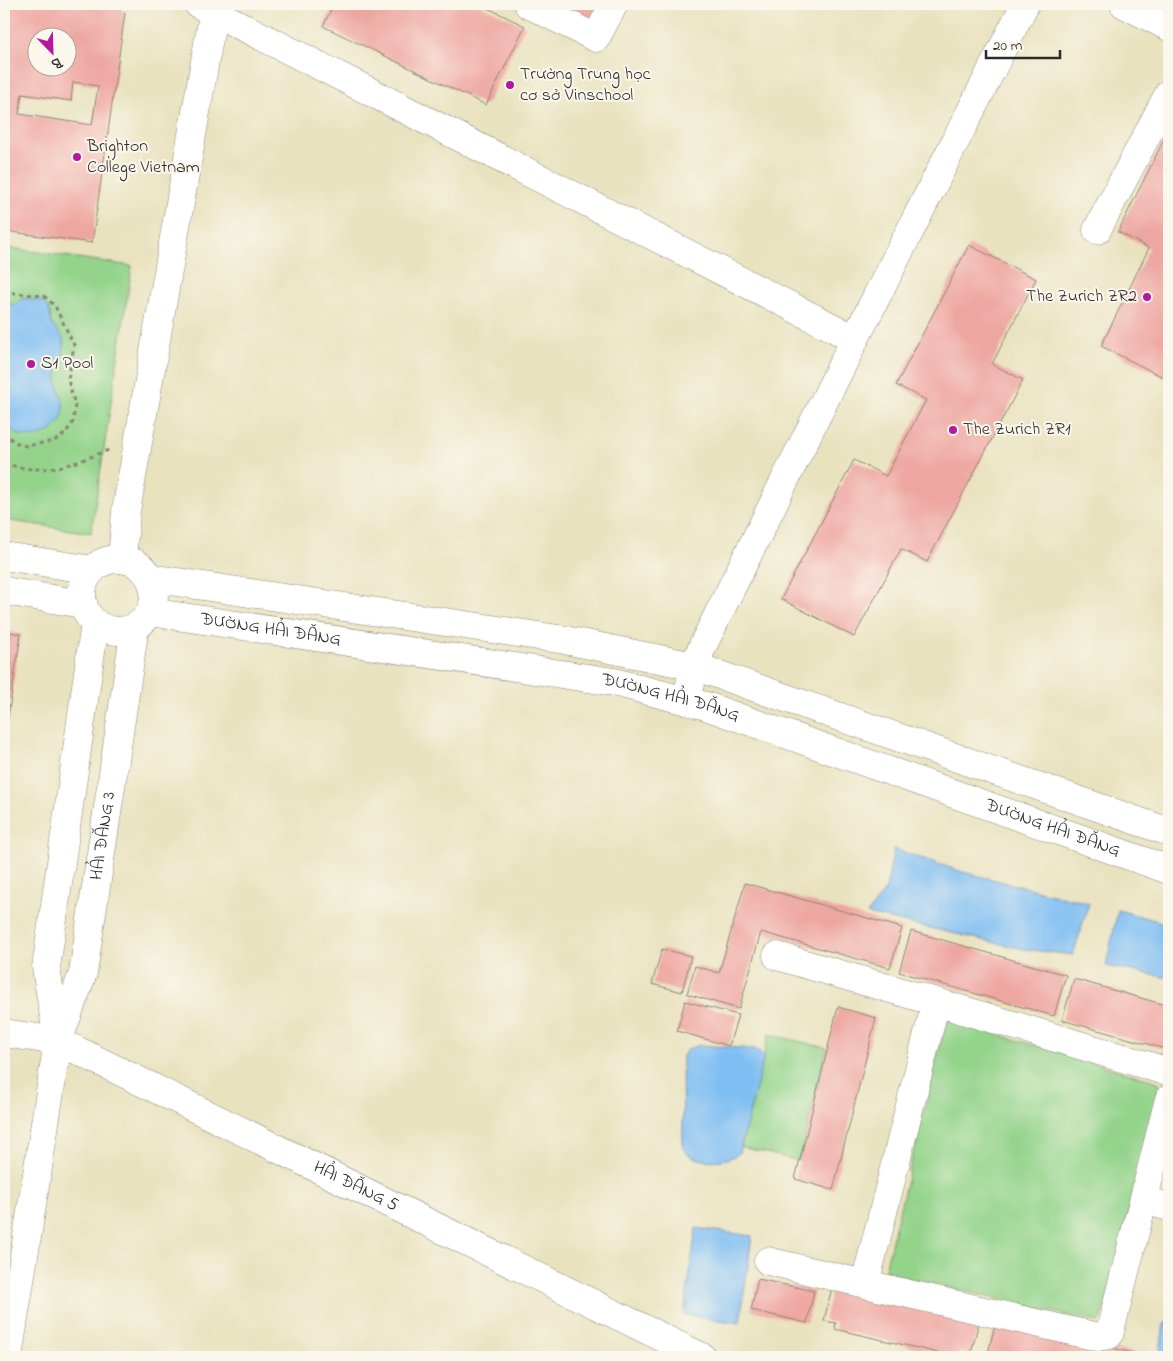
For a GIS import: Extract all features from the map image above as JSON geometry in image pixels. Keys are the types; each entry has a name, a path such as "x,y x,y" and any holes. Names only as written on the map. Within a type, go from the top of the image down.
{"street":[{"path":"528,4 596,38 614,4"},
{"path":"686,701 694,666 855,338 1025,4"},
{"path":"1124,4 1169,27"},
{"path":"122,559 126,511 208,6 855,338"},
{"path":"1096,230 1169,93"},
{"path":"4,556 92,570"},
{"path":"4,591 89,614 106,629 117,631 142,620 155,594 150,578 137,564 122,559 102,562 92,570 85,580 82,591 89,614"},
{"name":"ĐƯỜNG HẢI ĐĂNG","path":"150,578 565,640 694,666 1169,832"},
{"name":"HẢI ĐĂNG 3","path":"58,1041 46,968 89,614"},
{"name":"ĐƯỜNG HẢI ĐĂNG","path":"142,620 573,675 614,682 686,701 785,733 1169,870"},
{"name":"HẢI ĐĂNG 3","path":"8,1357 58,1041 83,973 142,620"},
{"path":"778,956 1169,1072"},
{"path":"865,1284 936,1002"},
{"name":"HẢI ĐĂNG 5","path":"4,1033 58,1041 702,1357"},
{"path":"768,1261 1104,1337 1112,1330 1157,1204 1169,1099"}],"path":[{"path":"4,292 44,296 55,306 74,345 68,380 75,405 73,422 65,434 54,441 26,446 14,442 4,432"},
{"path":"4,463 18,468 46,471 73,464 112,449"}],"green space":[{"path":"4,247 132,266 91,533 4,520"},
{"path":"949,1020 1158,1082 1160,1085 1101,1321 1097,1322 890,1274 885,1269 945,1025"},
{"path":"769,1034 827,1048 799,1161 741,1147"}],"water":[{"name":"S1 Pool","path":"22,299 35,300 46,305 50,313 51,323 62,336 64,342 64,350 57,376 64,408 62,417 59,423 49,432 29,437 16,433 4,418 4,301 14,305"},
{"path":"894,849 963,872 1089,903 1073,955 1023,949 867,914 886,889"},
{"path":"1118,910 1169,924 1169,978 1106,966"},
{"path":"700,1045 754,1049 759,1051 764,1057 739,1153 733,1157 718,1161 694,1158 683,1149 682,1058 687,1049"},
{"path":"696,1228 752,1236 740,1323 684,1315"},
{"path":"1169,1319 1169,1357 1159,1357 1164,1324"}],"building":[{"path":"11,4 107,4 125,13 92,243 4,231 4,52","holes":["73,82 98,86 92,125 19,114 22,94 71,101"]},
{"path":"334,4 479,4 525,26 486,105 323,26"},
{"path":"556,4 599,4 591,21"},
{"name":"The Zurich ZR2","path":"1169,129 1169,369 1165,378 1101,346 1149,248 1118,232"},
{"name":"The Zurich ZR1","path":"969,245 1036,279 992,364 1023,380 927,562 901,549 854,637 781,599 854,460 886,476 926,400 896,385"},
{"path":"4,631 21,634 5,736 4,735"},
{"path":"745,883 902,928 890,968 761,932 739,1009 687,994 695,966 719,973"},
{"path":"911,931 1066,975 1054,1016 899,972"},
{"path":"662,949 691,956 682,992 652,984"},
{"path":"1074,979 1169,1006 1169,1050 1062,1020"},
{"path":"685,1001 738,1015 729,1046 677,1031"},
{"path":"838,1007 876,1018 833,1190 795,1179"},
{"path":"758,1279 814,1291 807,1323 751,1310"},
{"path":"833,1283 980,1317 971,1354 959,1352 956,1357 835,1329 836,1323 824,1321"},
{"path":"996,1321 1142,1355 1142,1357 987,1357"}],"place":[{"name":"Trường Trung học cơ sở Vinschool","path":"510,85"},
{"name":"Brighton College Vietnam","path":"77,157"},
{"name":"The Zurich ZR2","path":"1147,297"},
{"name":"S1 Pool","path":"31,364"},
{"name":"The Zurich ZR1","path":"953,430"}]}
